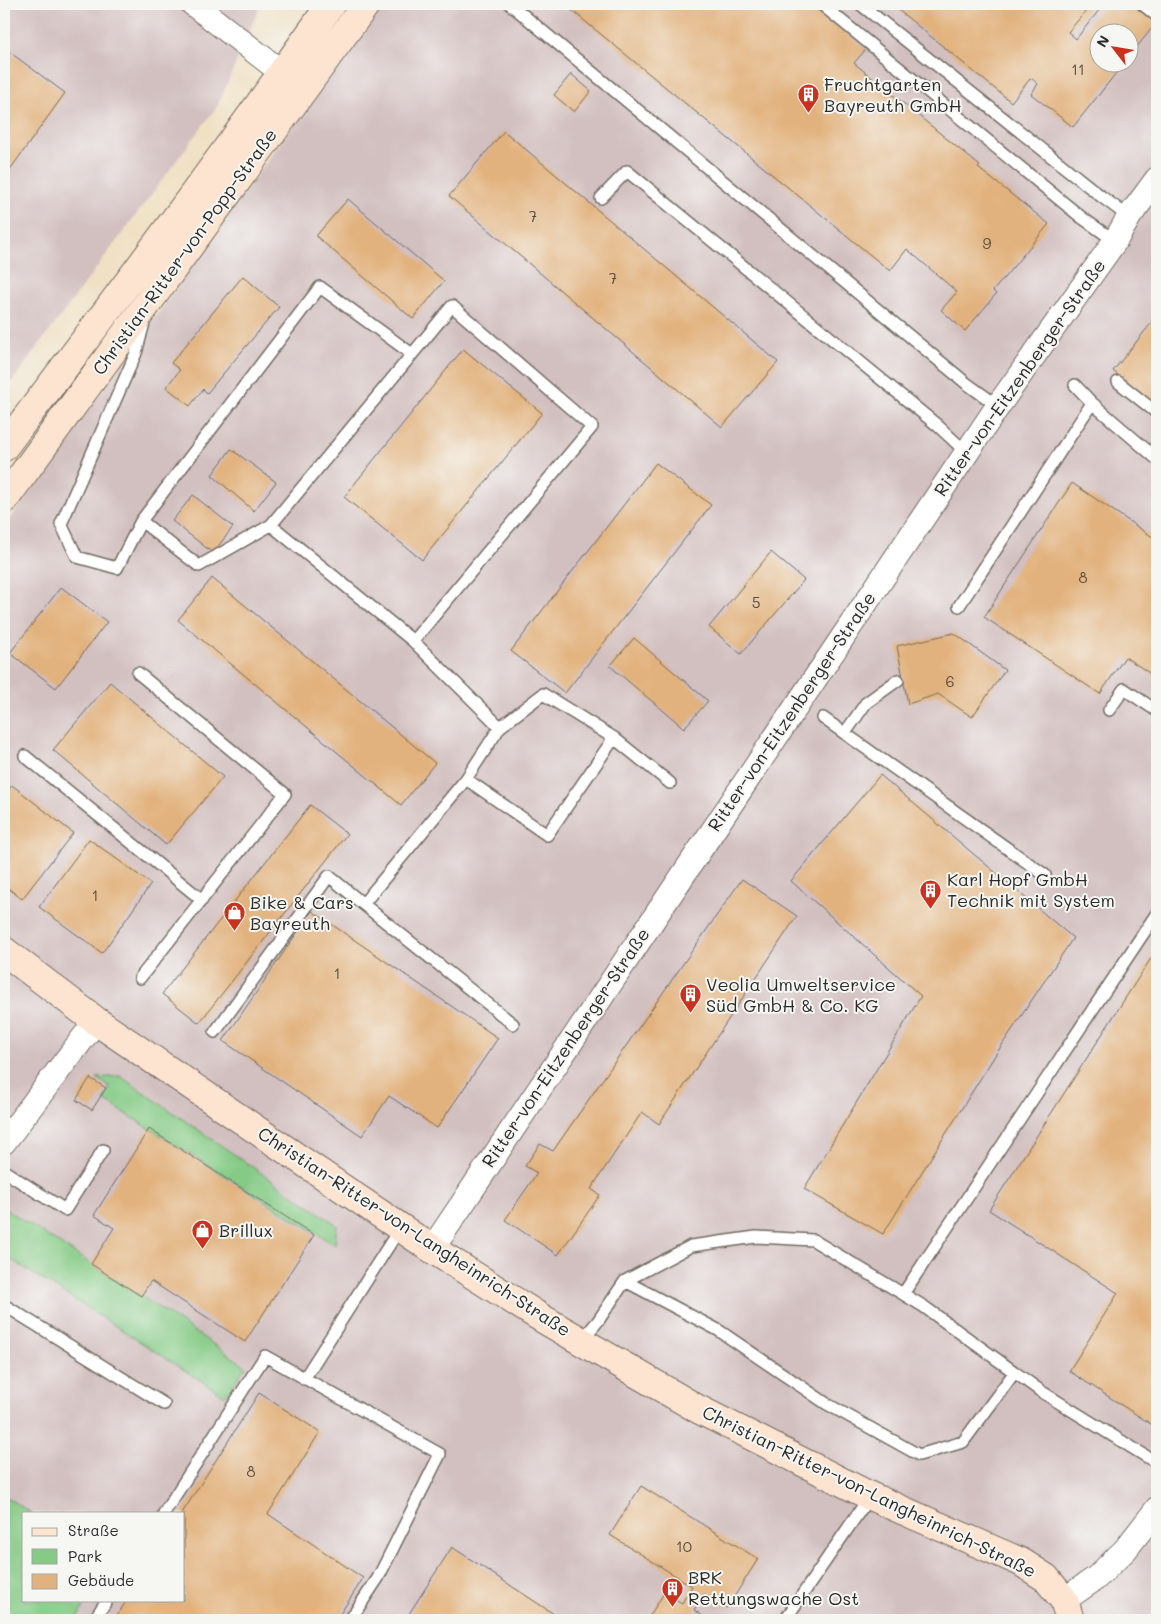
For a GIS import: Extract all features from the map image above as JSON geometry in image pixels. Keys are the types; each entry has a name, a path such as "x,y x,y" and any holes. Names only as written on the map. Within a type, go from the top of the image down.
{"street":[{"path":"193,4 304,90"},
{"name":"Christian-Ritter-von-Popp-Straße","path":"4,447 126,286 330,4"},
{"name":"Christian-Ritter-von-Popp-Straße","path":"4,500 366,4"},
{"name":"Ritter-von-Eitzenberger-Straße","path":"432,1249 998,406 1157,179"},
{"name":"Christian-Ritter-von-Langheinrich-Straße","path":"4,951 96,1021 400,1228 543,1319 698,1409 870,1496 1021,1562 1046,1578 1067,1610"},
{"path":"4,1142 96,1021"},
{"path":"1067,1610 1096,1578 1126,1550 1157,1509"}],"lane":[{"path":"510,4 966,383 998,406"},
{"path":"821,4 1081,217 1115,241"},
{"path":"860,4 1130,218"},
{"path":"1142,4 1157,16"},
{"path":"601,198 627,171 937,425 967,453"},
{"path":"149,300 136,353 61,524 77,556 117,568 141,521 320,287 412,354"},
{"path":"141,521 199,566 271,525 452,306 592,427 413,641"},
{"path":"1118,382 1157,413"},
{"path":"1075,385 1092,403 1157,460"},
{"path":"959,606 1092,403"},
{"path":"271,525 413,641 500,727"},
{"path":"138,673 286,794 140,978"},
{"path":"844,733 866,703 898,680"},
{"path":"1109,710 1124,689 1157,711"},
{"path":"363,904 466,779 500,727 543,694 614,738 670,783"},
{"path":"823,718 1045,875"},
{"path":"466,779 547,835 614,738"},
{"path":"25,756 202,900"},
{"path":"215,1032 329,876 513,1024"},
{"path":"903,1294 1157,913"},
{"path":"4,1171 65,1210 103,1150"},
{"path":"304,1379 400,1228"},
{"path":"581,1341 598,1321 624,1281 691,1246 756,1236 813,1240 923,1306 1042,1392 1157,1463"},
{"path":"624,1281 718,1330 827,1404 919,1455 963,1442 1014,1372"},
{"path":"4,1305 164,1404"},
{"path":"165,1512 265,1356 440,1454 378,1578 350,1620"},
{"path":"785,1620 870,1496"},
{"path":"94,1620 106,1602"}],"shaded area":[{"path":"4,4 261,4 218,105 4,392"},
{"path":"380,4 1157,4 1157,1620 4,1620 4,527"}],"green space":[{"path":"120,1076 337,1225 335,1245 104,1100 110,1087 97,1078"},
{"path":"4,1208 246,1366 225,1396 4,1255"},
{"path":"4,1496 30,1512 22,1512 22,1602 87,1602 76,1620 4,1620"}],"building":[{"name":"Fruchtgarten Bayreuth GmbH","path":"564,4 812,4 866,49 854,63 980,166 978,168 1049,224 993,291 996,294 965,331 941,310 957,292 907,249 890,271"},
{"path":"891,4 1092,4 1068,32 1076,39 1088,24 1088,72 1117,72 1073,127 1031,94 1038,84 1031,78 1011,102"},
{"path":"1104,4 1134,4 1157,22 1138,46 1138,22 1090,22"},
{"path":"4,48 65,93 4,178"},
{"path":"571,74 591,91 574,112 554,95"},
{"path":"504,131 778,362 722,427 449,196"},
{"path":"348,199 444,281 413,319 316,236"},
{"path":"243,276 279,307 207,393 203,389 190,406 166,387 180,370 171,363"},
{"path":"1157,316 1157,407 1113,371"},
{"path":"463,349 542,413 422,560 344,497"},
{"path":"231,449 276,482 254,511 212,475"},
{"path":"656,463 711,505 565,693 511,651"},
{"path":"1072,483 1157,540 1157,678 1125,657 1100,694 984,617"},
{"path":"193,495 233,527 213,553 172,521"},
{"path":"771,552 804,580 741,654 709,627"},
{"path":"212,578 435,763 401,805 178,620"},
{"path":"61,587 107,622 56,688 10,653"},
{"path":"954,633 1005,670 972,717 938,694 908,704 897,646"},
{"path":"634,638 708,701 684,728 610,666"},
{"path":"110,682 223,777 166,845 53,750"},
{"name":"Karl Hopf GmbH Technik mit System","path":"880,775 1073,938 994,1057 883,1234 804,1189 921,996 791,881"},
{"path":"12,785 73,833 22,899 4,885 4,796"},
{"path":"310,805 347,834 199,1023 162,994"},
{"path":"89,839 151,884 102,953 39,907"},
{"name":"Veolia Umweltservice Süd GmbH & Co. KG","path":"742,879 797,916 659,1124 642,1112 591,1189 600,1195 558,1255 505,1220 537,1173 525,1166 540,1144 553,1151"},
{"path":"312,911 498,1038 437,1128 389,1096 362,1136 223,1041"},
{"path":"1157,949 1157,1428 1069,1371 1118,1293 989,1210"},
{"path":"90,1078 106,1088 92,1110 76,1100"},
{"name":"Brillux","path":"149,1129 314,1235 245,1342 151,1281 141,1296 91,1264 114,1228 94,1215"},
{"path":"259,1393 320,1432 268,1514 363,1578 336,1620 114,1620 126,1602 185,1602 185,1512 183,1512"},
{"path":"641,1486 758,1559 727,1608 704,1594 694,1610 709,1620 647,1620 664,1593 682,1603 692,1586 610,1535"},
{"path":"452,1547 563,1620 405,1620"}],"place":[{"name":"Fruchtgarten Bayreuth GmbH","path":"808,114"},
{"name":"Karl Hopf GmbH Technik mit System","path":"931,909"},
{"name":"Bike & Cars Bayreuth","path":"234,932"},
{"name":"Veolia Umweltservice Süd GmbH & Co. KG","path":"690,1014"},
{"name":"Brillux","path":"203,1250"},
{"name":"BRK Rettungswache Ost","path":"672,1607"}]}
